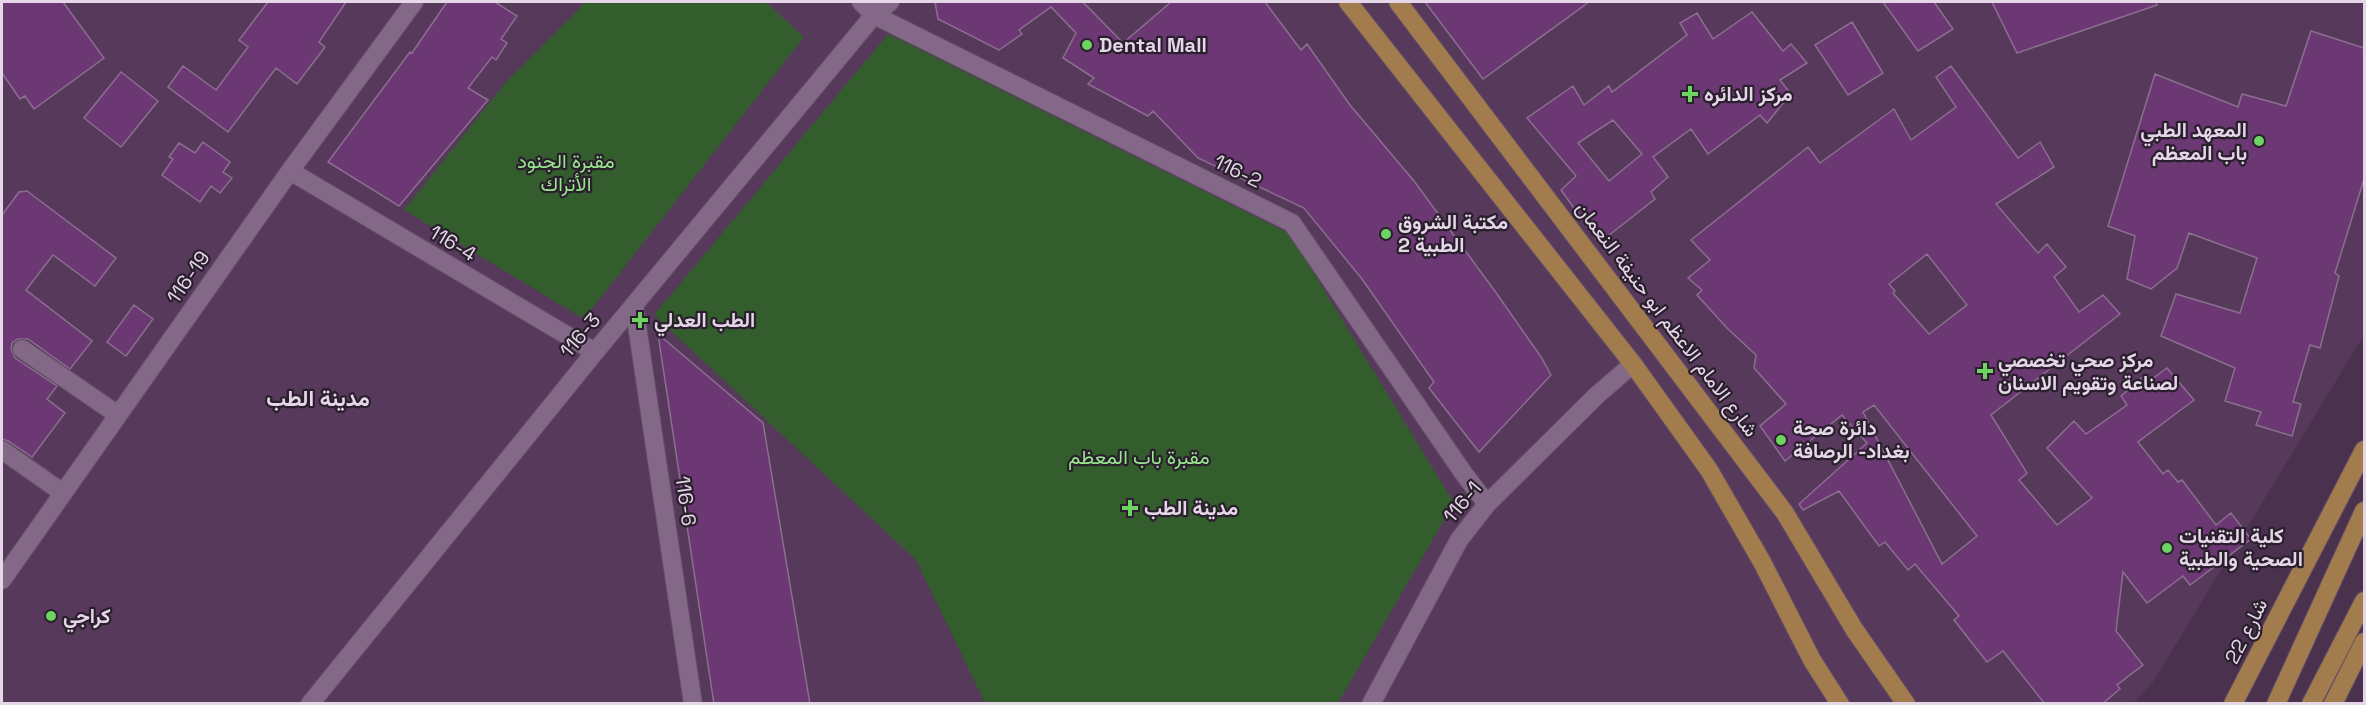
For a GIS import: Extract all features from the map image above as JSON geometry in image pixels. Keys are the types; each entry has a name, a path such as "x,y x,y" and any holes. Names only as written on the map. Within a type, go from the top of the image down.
{"main road":[{"path":"1348,2 1633,364 1709,470 1762,562 1812,660 1840,704"},
{"name":"شارع الامام الاعظم ابو حنيفة النعمان","path":"1398,2 1785,513 1854,629 1906,704"},
{"name":"شارع 22","path":"2233,704 2364,450"},
{"path":"2276,704 2364,511"},
{"path":"2311,704 2364,602"},
{"path":"2333,704 2364,642"}],"street":[{"name":"116-19","path":"2,580 290,171 414,2"},
{"name":"116-3","path":"310,704 634,305 868,8 890,2"},
{"name":"116-2","path":"868,8 1292,223 1487,504"},
{"name":"116-4","path":"290,171 595,352"},
{"name":"116-6","path":"634,305 693,704"},
{"path":"22,349 118,415"},
{"name":"116-1","path":"1371,704 1459,540 1487,504 1597,395 1633,364"},
{"path":"2,450 63,493"}],"shaded area":[{"name":"مدينة الطب","path":"2,2 2364,2 2364,335 2153,682 2133,703 2,703"}],"green space":[{"name":"مقبرة الجنود الأتراك","path":"586,2 766,2 804,37 584,319 404,210 507,81"},
{"name":"مقبرة باب المعظم","path":"888,34 1290,234 1454,503 1338,703 985,703 916,560 654,315"}],"building":[{"path":"2,2 63,2 104,58 34,109 25,96 20,99 2,73"},
{"path":"268,2 346,2 319,42 325,47 297,84 276,68 228,132 168,87 183,66 216,90 248,47 239,40"},
{"path":"447,2 495,2 517,16 501,39 507,43 496,60 492,57 468,88 488,100 399,206 328,162 410,52 412,53"},
{"path":"935,2 1083,2 1123,43 1171,2 1265,2 1301,50 1307,44 1350,105 1414,181 1497,294 1551,375 1479,452 1429,388 1434,382 1362,279 1304,208 1198,158 1153,111 1148,116 1088,84 1094,78 1063,58 1076,33 1051,7 1019,30 1022,34 999,50 938,19"},
{"path":"1425,2 1589,2 1483,79"},
{"path":"1883,2 1934,2 1953,29 1918,51"},
{"path":"1992,2 2156,2 2157,5 2017,53"},
{"path":"1752,12 1783,51 1791,44 1807,63 1780,80 1794,98 1784,102 1767,123 1760,115 1708,154 1691,129 1653,157 1668,177 1651,192 1655,199 1599,243 1561,190 1576,176 1527,118 1573,86 1584,105 1609,86 1612,92 1687,35 1680,23 1697,13 1713,39","holes":["1613,120 1642,154 1609,181 1578,143"]},
{"path":"1852,22 1883,73 1848,95 1815,45"},
{"path":"2311,31 2364,48 2364,179 2335,273 2339,276 2320,348 2310,345 2293,402 2301,404 2292,436 2256,425 2261,412 2225,401 2235,368 2161,336 2176,294 2240,313 2257,258 2189,233 2177,268 2151,289 2127,279 2135,236 2108,226 2155,74 2238,107 2242,94 2286,106"},
{"path":"1951,66 2018,158 2040,142 2054,167 1996,204 2038,253 2047,244 2066,267 2054,277 2079,312 2103,295 2120,314 1991,415 2027,473 2019,480 2057,525 2092,498 2047,448 2074,421 2086,434 2127,405 2121,396 2143,377 2148,382 2167,368 2194,400 2138,442 2163,474 2168,470 2178,482 2182,480 2216,525 2231,513 2251,539 2190,585 2183,576 2147,603 2123,572 2116,631 2143,665 2117,685 2120,689 2102,704 2045,704 2003,651 1987,662 1954,620 1959,616 1915,564 1908,570 1885,542 1879,546 1839,491 1803,510 1799,504 1867,443 1842,415 1785,461 1760,426 1786,404 1754,368 1756,355 1697,295 1702,290 1688,278 1710,260 1691,240 1808,147 1820,163 1894,109 1911,140 1956,107 1936,77","holes":["1927,254 1967,305 1929,334 1893,293 1895,291 1889,284","1874,405 1977,536 1942,564 1863,412"]},
{"path":"121,72 158,101 121,147 84,118"},
{"path":"203,142 230,162 223,172 232,178 220,193 211,186 200,202 162,175 173,159 169,157 179,143 195,153"},
{"path":"27,191 116,258 95,286 53,255 26,290 92,341 70,369 28,339 18,339 12,343 11,349 15,358 57,386 47,399 65,413 32,457 2,439 2,215 19,192"},
{"path":"134,305 153,319 126,356 107,342"},
{"path":"658,334 763,423 810,704 714,704"}],"place":[{"name":"Dental Mall","path":"1087,45"},
{"name":"مركز الدائره","path":"1690,94"},
{"name":"المعهد الطبي باب المعظم","path":"2259,141"},
{"name":"مكتبة الشروق الطبية 2","path":"1386,234"},
{"name":"الطب العدلي","path":"640,320"},
{"name":"مركز صحي تخصصي لصناعة وتقويم الاسنان","path":"1985,371"},
{"name":"دائرة صحة بغداد- الرصافة","path":"1781,440"},
{"name":"مدينة الطب","path":"1130,508"},
{"name":"كلية التقنيات الصحية والطبية","path":"2167,548"},
{"name":"كراجي","path":"51,616"}],"district":[{"name":"مدينة الطب","path":"318,398"}]}
